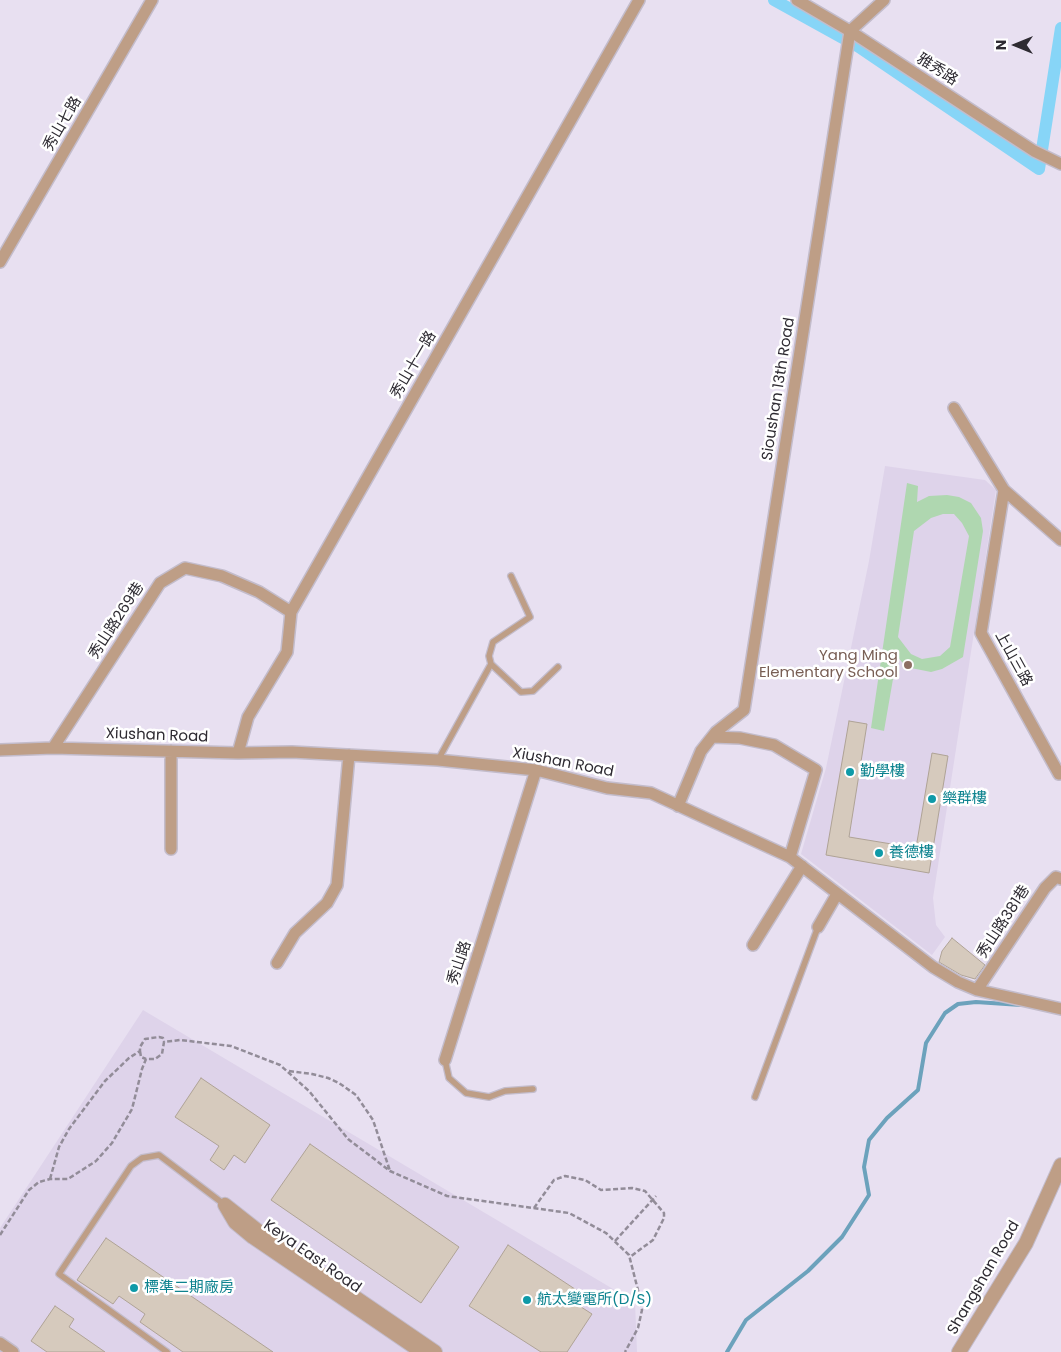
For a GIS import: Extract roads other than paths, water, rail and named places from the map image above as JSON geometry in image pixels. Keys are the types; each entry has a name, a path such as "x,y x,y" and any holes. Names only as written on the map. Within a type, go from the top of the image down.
{"street":[{"name":"秀山七路","path":"0,262 152,0"},
{"name":"秀山十一路","path":"238,753 248,717 287,652 291,612 639,0"},
{"name":"雅秀路","path":"797,0 850,30 1034,152 1061,164"},
{"path":"850,30 884,0"},
{"name":"Sioushan 13th Road","path":"678,806 701,752 712,737 744,710 850,30"},
{"path":"954,408 1004,490 1061,540"},
{"name":"上山三路","path":"1004,490 981,633 1059,774"},
{"name":"秀山路269巷","path":"53,748 160,583 185,568 222,576 259,592 291,612"},
{"path":"712,737 740,738 774,745 816,770 790,857"},
{"name":"Xiushan Road","path":"0,750 53,748 349,755 438,760 536,770 607,788 650,793 790,857 935,968 958,982 977,990 1061,1009"},
{"path":"171,752 171,849"},
{"path":"277,963 295,933 327,903 337,885 349,755"},
{"name":"秀山路","path":"445,1060 536,770"},
{"path":"753,945 802,866"},
{"name":"秀山路381巷","path":"977,990 1045,888 1056,877 1061,879"},
{"path":"818,927 837,894"},
{"name":"Shangshan Road","path":"959,1352 1026,1243 1061,1165"},
{"name":"Keya East Road","path":"225,1205 418,1349"},
{"name":"Keya East Road","path":"225,1205 235,1222 253,1237 418,1349"},
{"path":"0,1343 13,1352"},
{"path":"418,1349 435,1352"}],"lane":[{"path":"511,576 530,617 493,642 489,656 491,664 521,692 533,691 558,667"},
{"path":"438,760 491,664"},
{"path":"755,1097 818,927"},
{"name":"秀山路","path":"445,1060 449,1078 466,1093 489,1097 505,1091 533,1089"},
{"path":"167,1352 59,1274 131,1166 142,1158 159,1155 225,1205"}],"waterway":[{"path":"774,0 859,47 1039,169 1061,28"},
{"path":"727,1352 746,1320 808,1271 842,1237 869,1195 864,1167 869,1140 887,1118 918,1090 926,1043 945,1013 958,1004 976,1002 1021,1005"}],"place":[{"name":"Yang Ming Elementary School","path":"908,665"},
{"name":"勤學樓","path":"850,772"},
{"name":"樂群樓","path":"932,799"},
{"name":"養德樓","path":"879,853"},
{"name":"標準二期廠房","path":"134,1288"},
{"name":"航太變電所(D/S)","path":"527,1300"}]}
